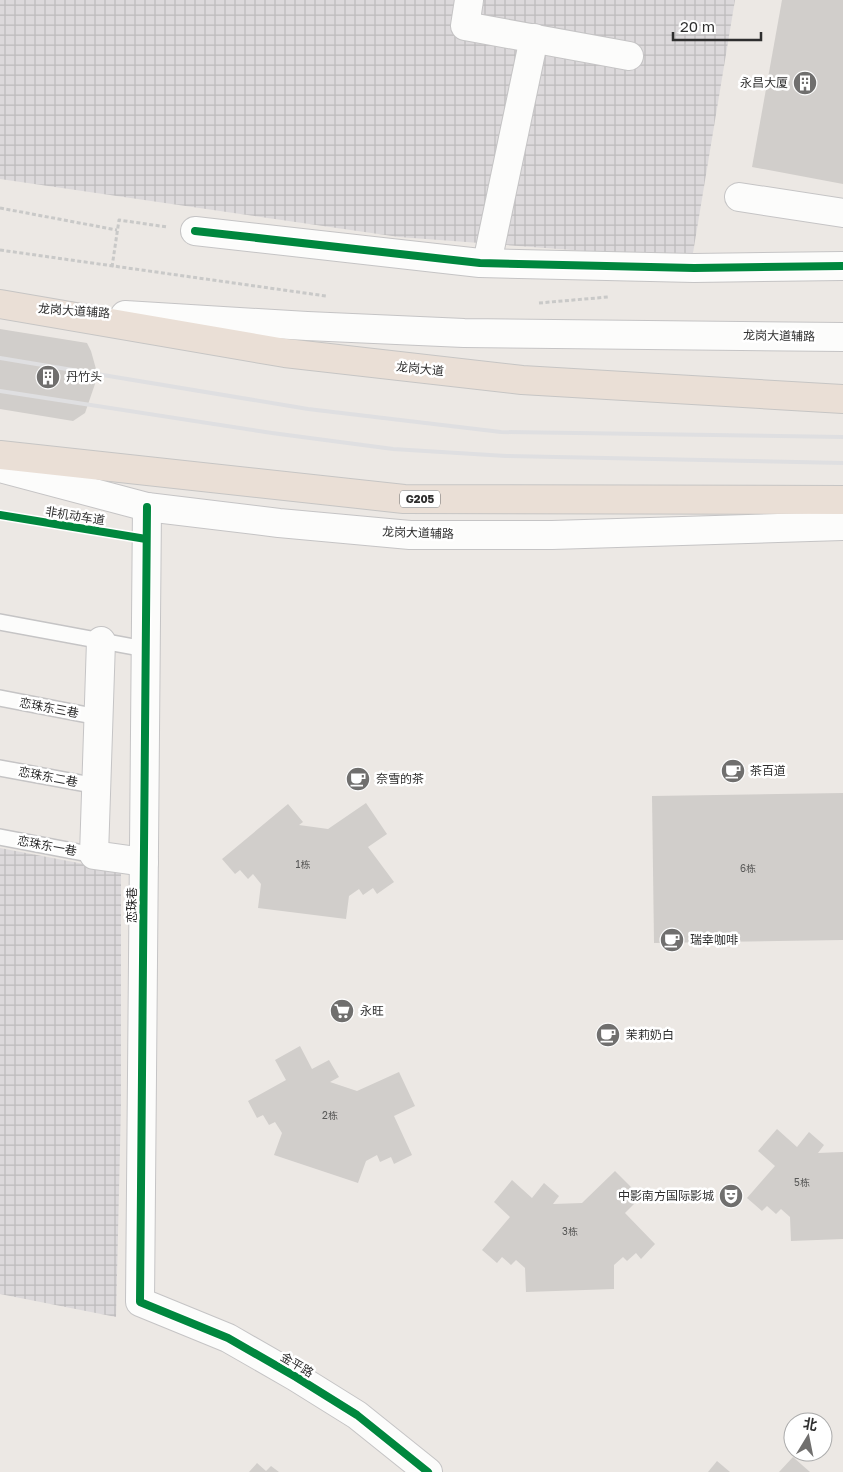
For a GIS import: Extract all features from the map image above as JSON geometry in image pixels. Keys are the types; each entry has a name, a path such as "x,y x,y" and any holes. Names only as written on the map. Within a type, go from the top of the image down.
{"highway":[{"name":"龙岗大道","path":"12,306 285,353 522,380 843,399"},
{"name":"G205","path":"0,455 404,498 843,500"}],"street":[{"path":"469,0 464,26 629,56"},
{"path":"487,263 534,38"},
{"path":"739,197 843,213"},
{"path":"195,231 487,263 694,268 843,266"},
{"name":"龙岗大道辅路","path":"12,306 297,326 464,333 841,336"},
{"name":"龙岗大道辅路","path":"0,468 147,507 279,524 410,535 552,535 843,526"},
{"name":"恋珠巷","path":"140,1302 147,507"},
{"path":"101,641 94,855 144,862"},
{"name":"金平路","path":"140,1302 228,1338 296,1377 357,1415 428,1472"}],"lane":[{"path":"0,622 145,649"},
{"name":"恋珠东三巷","path":"0,698 98,717"},
{"name":"恋珠东二巷","path":"0,768 97,786"},
{"name":"恋珠东一巷","path":"0,837 94,855"}],"path":[{"path":"0,208 118,230"},
{"path":"0,250 112,267 120,220 195,231"}],"shaded area":[{"path":"0,0 735,0 692,259 399,237 0,179"},
{"path":"0,848 121,871 121,1106 116,1317 0,1294"}],"building":[{"name":"永昌大厦","path":"782,0 843,0 843,184 752,167"},
{"name":"丹竹头","path":"0,329 87,343 96,369 95,384 85,413 73,421 0,409"},
{"path":"843,793 843,940 654,943 652,796"},
{"path":"366,803 387,834 368,847 394,882 377,894 373,888 363,895 359,889 349,896 346,919 258,908 261,884 253,874 248,879 240,870 235,874 222,859 288,804 303,822 299,825 328,829"},
{"path":"300,1046 312,1069 329,1060 339,1077 330,1082 357,1091 399,1072 415,1106 394,1116 412,1155 394,1164 391,1157 380,1162 377,1155 366,1161 358,1183 274,1155 282,1133 275,1122 269,1125 263,1115 257,1118 248,1101 286,1080 275,1060"},
{"path":"777,1129 797,1147 809,1132 824,1145 818,1153 843,1152 843,1239 791,1241 790,1217 781,1209 776,1214 767,1206 762,1211 747,1198 775,1166 758,1151"},
{"path":"615,1171 641,1197 625,1213 655,1244 641,1259 636,1253 627,1261 623,1257 614,1265 614,1289 526,1292 525,1268 516,1260 511,1265 502,1257 497,1263 482,1250 510,1217 494,1202 512,1180 532,1198 544,1183 559,1196 553,1204 582,1203"},
{"path":"717,1461 730,1472 708,1472"},
{"path":"788,1462 799,1462 810,1472 779,1472"},
{"path":"257,1463 266,1471 271,1466 279,1472 249,1472"}],"railway":[{"path":"0,358 308,409 501,432 843,437"},
{"path":"0,391 272,433 393,449 506,456 843,463"}],"cycle path":[{"path":"195,231 480,263 694,268 843,266"},
{"path":"147,507 140,1302 228,1338 296,1377 357,1415 428,1472"},
{"name":"非机动车道","path":"0,515 146,539"}],"place":[{"name":"永昌大厦","path":"805,83"},
{"name":"丹竹头","path":"48,377"},
{"name":"茶百道","path":"733,771"},
{"name":"奈雪的茶","path":"358,779"},
{"name":"瑞幸咖啡","path":"672,940"},
{"name":"永旺","path":"342,1011"},
{"name":"茉莉奶白","path":"608,1035"},
{"name":"中影南方国际影城","path":"731,1196"}]}
